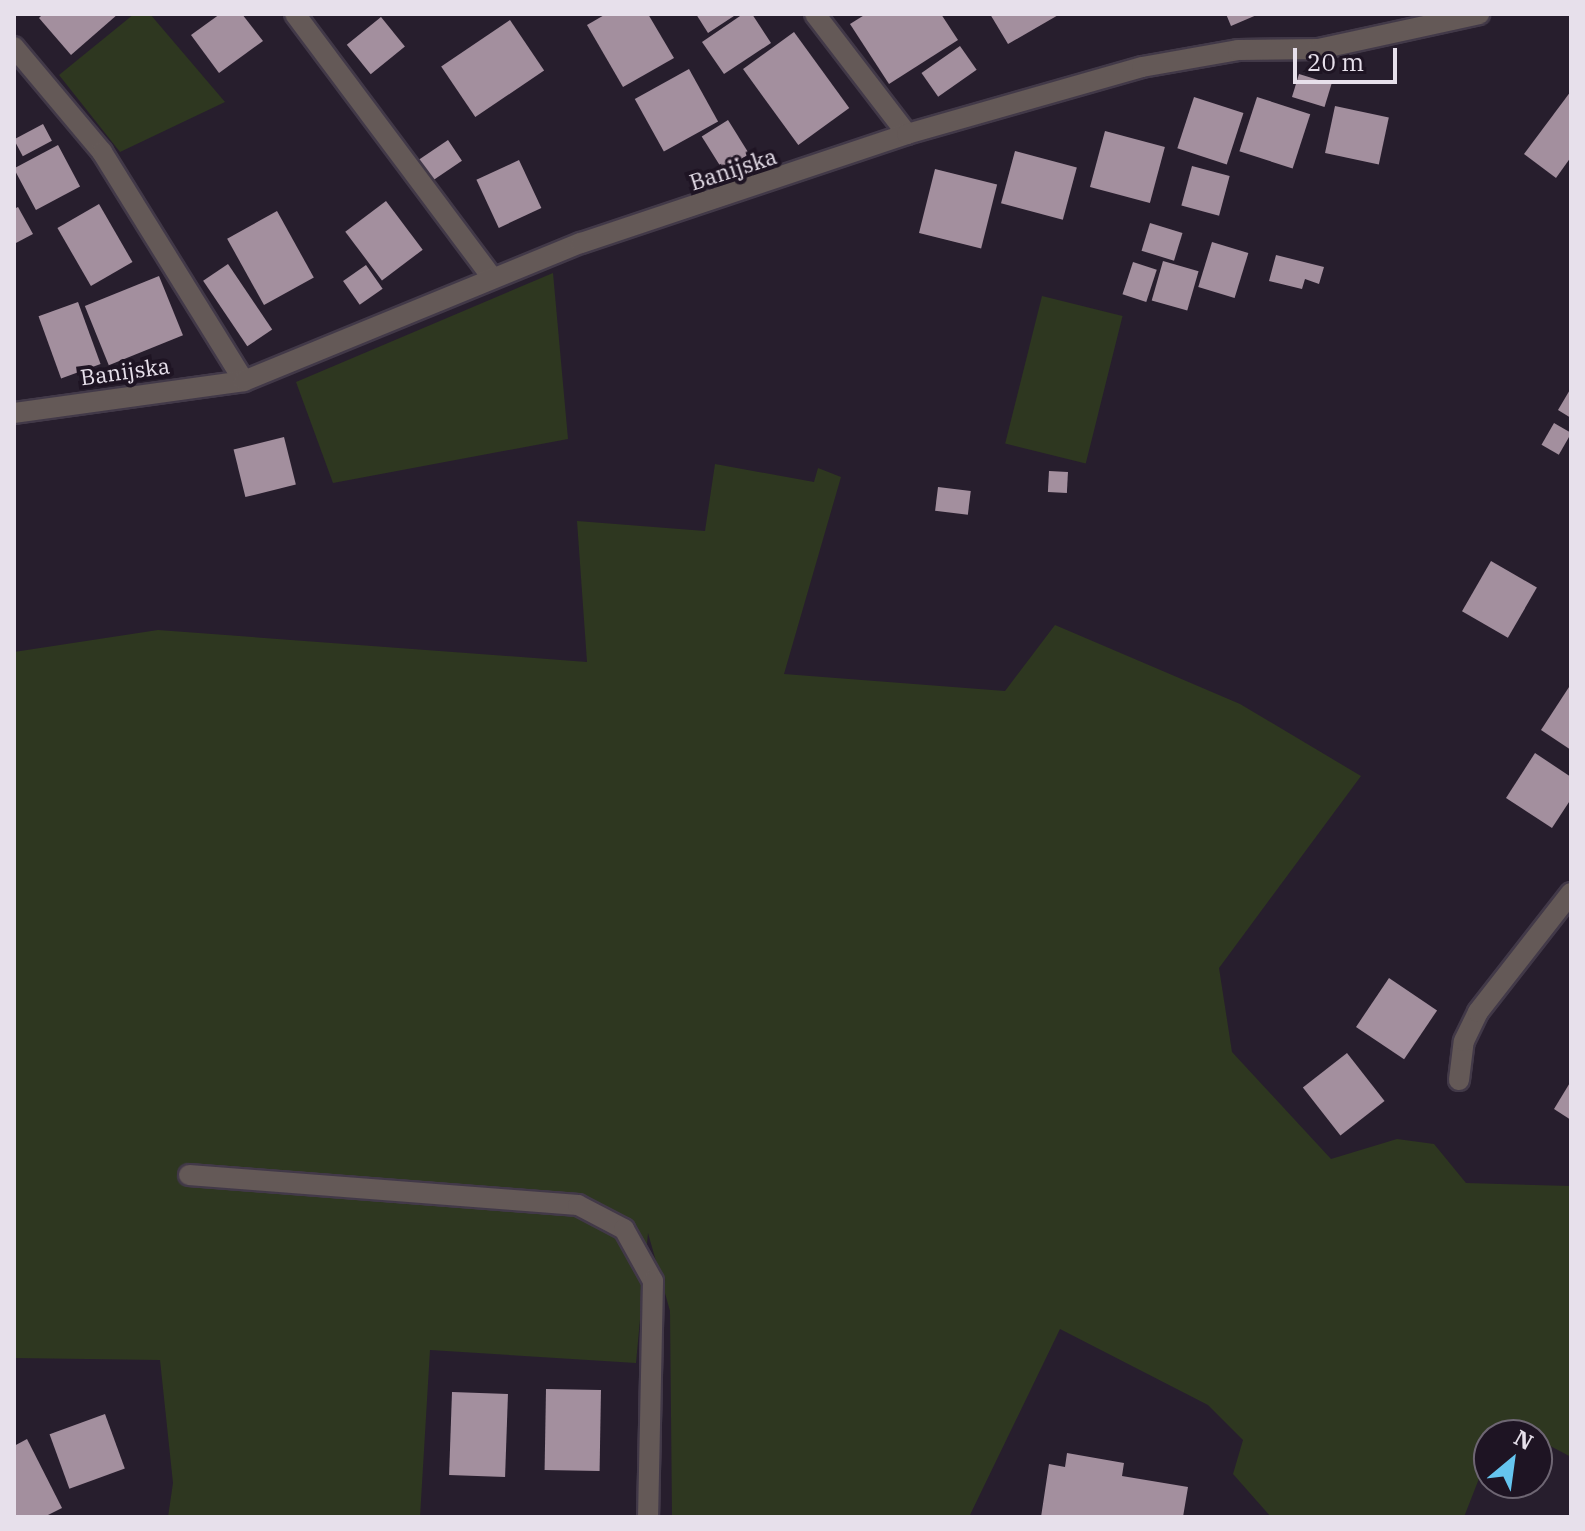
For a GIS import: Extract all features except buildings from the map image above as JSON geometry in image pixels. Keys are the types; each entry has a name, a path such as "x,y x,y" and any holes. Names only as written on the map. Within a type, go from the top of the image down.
{"street":[{"path":"295,14 492,277"},
{"path":"815,14 907,134"},
{"name":"Banijska","path":"14,413 244,381 492,277 907,134 1188,57 1319,49 1479,14"},
{"path":"14,47 102,152 244,381"},
{"path":"1459,1080 1464,1041 1478,1012 1571,893"},
{"path":"189,1175 578,1205 624,1229 653,1281 648,1517"}],"green space":[{"path":"134,14 150,14 225,102 120,152 59,75"},
{"path":"553,273 568,439 333,483 296,382"},
{"path":"1042,296 1123,316 1086,464 1005,443"},
{"path":"715,464 814,482 818,468 841,477 784,674 1005,691 1055,625 1240,704 1361,776 1219,968 1232,1052 1331,1159 1397,1139 1434,1144 1466,1183 1571,1186 1571,1457 1553,1447 1553,1419 1473,1419 1473,1494 1464,1517 1271,1517 1233,1474 1243,1440 1208,1405 1060,1329 969,1517 672,1517 670,1311 648,1233 636,1363 430,1350 420,1517 168,1517 173,1483 160,1360 14,1358 14,652 158,630 587,662 577,521 705,531"}]}
